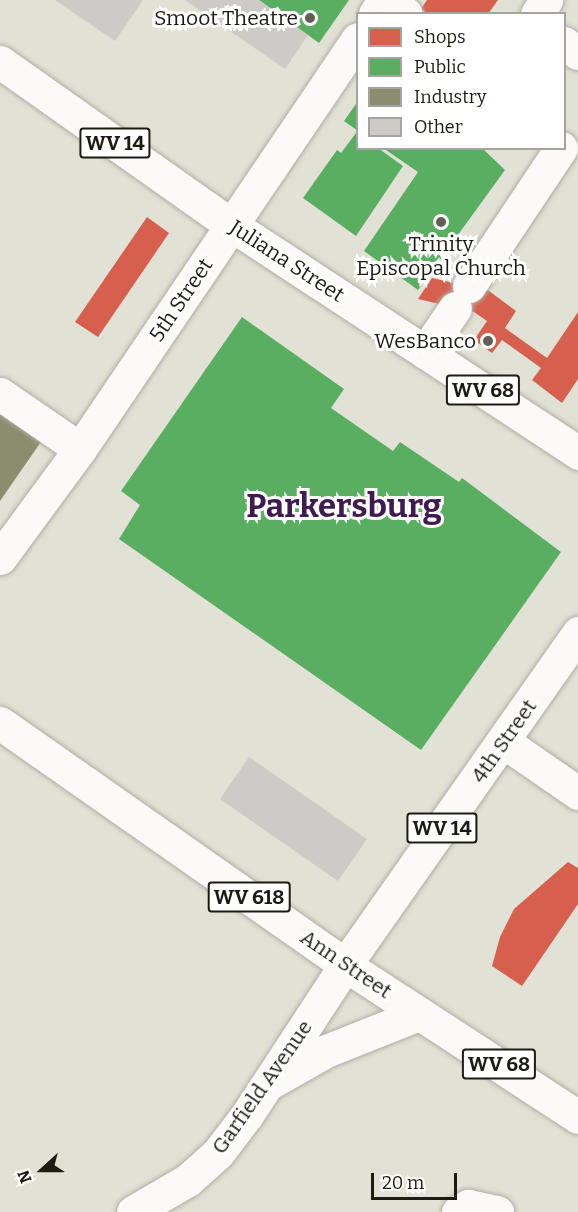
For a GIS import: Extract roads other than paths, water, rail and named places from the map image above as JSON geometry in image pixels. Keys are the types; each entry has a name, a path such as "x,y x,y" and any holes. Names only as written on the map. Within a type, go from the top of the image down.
{"main road":[{"path":"385,0 403,12"},
{"name":"5th Street","path":"0,558 80,449 356,40"},
{"name":"Juliana Street","path":"0,62 230,224 578,453"},
{"path":"425,352 559,150"},
{"path":"0,393 80,449"},
{"name":"4th Street","path":"345,965 504,742 578,633"},
{"name":"Ann Street","path":"0,723 345,965 578,1117"},
{"path":"504,742 578,793"},
{"name":"Garfield Avenue","path":"133,1212 163,1197 218,1153 267,1085 345,965"},
{"path":"267,1085 326,1051 419,1014"},
{"path":"458,1212 468,1206 497,1212"}],"place":[{"name":"Smoot Theatre","path":"310,18"},
{"name":"Trinity Episcopal Church","path":"441,222"},
{"name":"WesBanco","path":"488,341"}],"district":[{"name":"Parkersburg","path":"344,507"}]}
